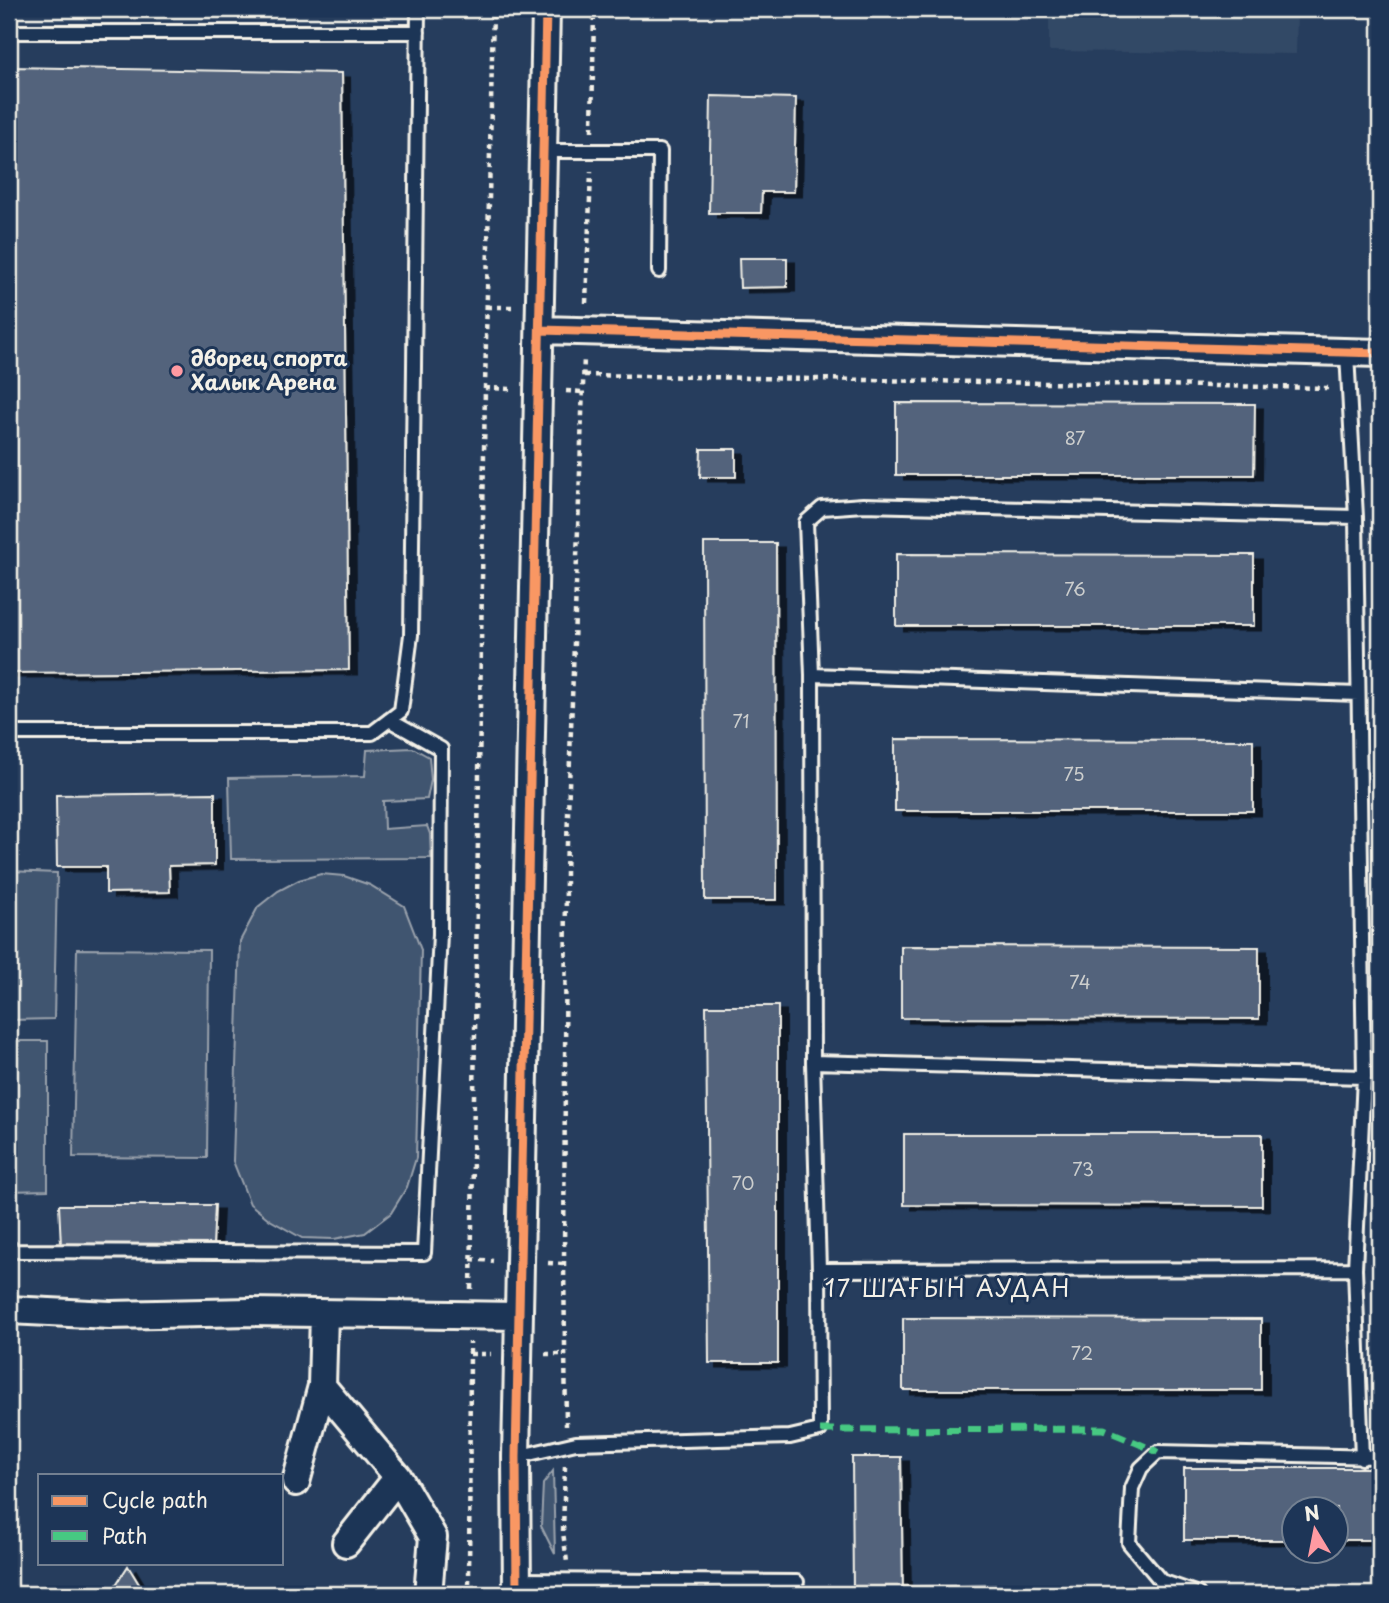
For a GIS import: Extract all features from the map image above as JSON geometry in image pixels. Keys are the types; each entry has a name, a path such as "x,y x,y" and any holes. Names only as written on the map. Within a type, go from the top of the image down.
{"street":[{"path":"517,1587 516,1457 546,9"},
{"path":"540,330 1380,354"},
{"path":"9,1310 110,1315 251,1312 519,1316"},
{"path":"296,1482 322,1386 324,1314"},
{"path":"322,1386 398,1477 433,1537 428,1594"},
{"path":"346,1543 398,1477"}],"lane":[{"path":"9,733 372,733 401,711 411,635 418,9"},
{"path":"9,32 418,32"},
{"path":"543,151 660,150 659,271"},
{"path":"1347,354 1356,517 1364,1077 1355,1269 1362,1458"},
{"path":"516,1457 576,1443 790,1437 820,1430 813,1062 812,675 806,522 822,508 863,505 1356,517"},
{"path":"812,675 1358,694"},
{"path":"9,1247 15,1251 424,1253 440,934 441,749 388,720"},
{"path":"813,1062 1364,1077"},
{"path":"819,1270 1355,1269"},
{"path":"1198,1594 1161,1581 1129,1543 1132,1488 1141,1468 1158,1452 1380,1457"},
{"path":"517,1587 797,1582"}],"path":[{"path":"568,1566 563,1532 566,1445 566,872 592,151 594,9"},
{"path":"584,375 1349,388"},
{"path":"469,1594 471,1315"}],"shaded area":[{"path":"1049,9 1297,9 1296,54 1049,51"},
{"path":"413,748 429,757 431,780 427,799 383,801 384,829 427,826 431,858 231,859 229,778 365,776 367,750"},
{"path":"9,871 57,873 54,1019 9,1020"},
{"path":"321,874 344,876 370,885 404,906 421,950 416,1158 407,1187 391,1213 365,1233 334,1239 302,1238 270,1220 250,1204 233,1161 240,941 258,907 278,891 299,880"},
{"path":"77,949 209,950 207,1158 73,1157"},
{"path":"9,1041 48,1041 48,1190 9,1191"},
{"path":"553,1471 555,1554 541,1526 543,1484"}],"building":[{"path":"840,9 840,12 748,11"},
{"path":"1197,9 1264,9 1264,11"},
{"name":"дворец спорта Халык Арена","path":"9,67 342,73 349,670 9,673"},
{"path":"711,96 796,98 794,192 762,192 761,213 709,213"},
{"path":"739,258 787,258 787,287 740,288"},
{"path":"896,403 1255,404 1254,475 896,475"},
{"path":"701,449 736,449 736,477 700,477"},
{"path":"704,543 776,543 777,900 705,900"},
{"path":"896,554 1254,555 1254,626 896,626"},
{"path":"895,739 1253,740 1253,811 895,811"},
{"path":"215,793 215,865 169,866 170,892 106,893 106,867 57,867 56,795"},
{"path":"901,946 1259,947 1259,1019 901,1018"},
{"path":"706,1006 778,1006 778,1363 709,1363"},
{"path":"904,1134 1262,1134 1262,1206 904,1205"},
{"path":"59,1205 215,1205 213,1245 61,1245"},
{"path":"903,1318 1261,1319 1261,1390 903,1390"},
{"path":"852,1457 901,1457 903,1594 853,1594"},
{"path":"1184,1468 1380,1468 1380,1540 1350,1540 1350,1494 1280,1494 1280,1540 1184,1540"},
{"path":"128,1566 145,1594 110,1594"},
{"path":"1002,1585 1003,1594 903,1594 903,1587"}],"marked path":[{"path":"820,1430 1104,1429 1158,1452"}],"cycle path":[{"path":"517,1594 516,1457 546,9"},
{"path":"540,330 1380,353"}],"place":[{"name":"дворец спорта Халык Арена","path":"177,371"}],"district":[{"name":"17 ШАҒЫН АУДАН","path":"948,1289"}]}
